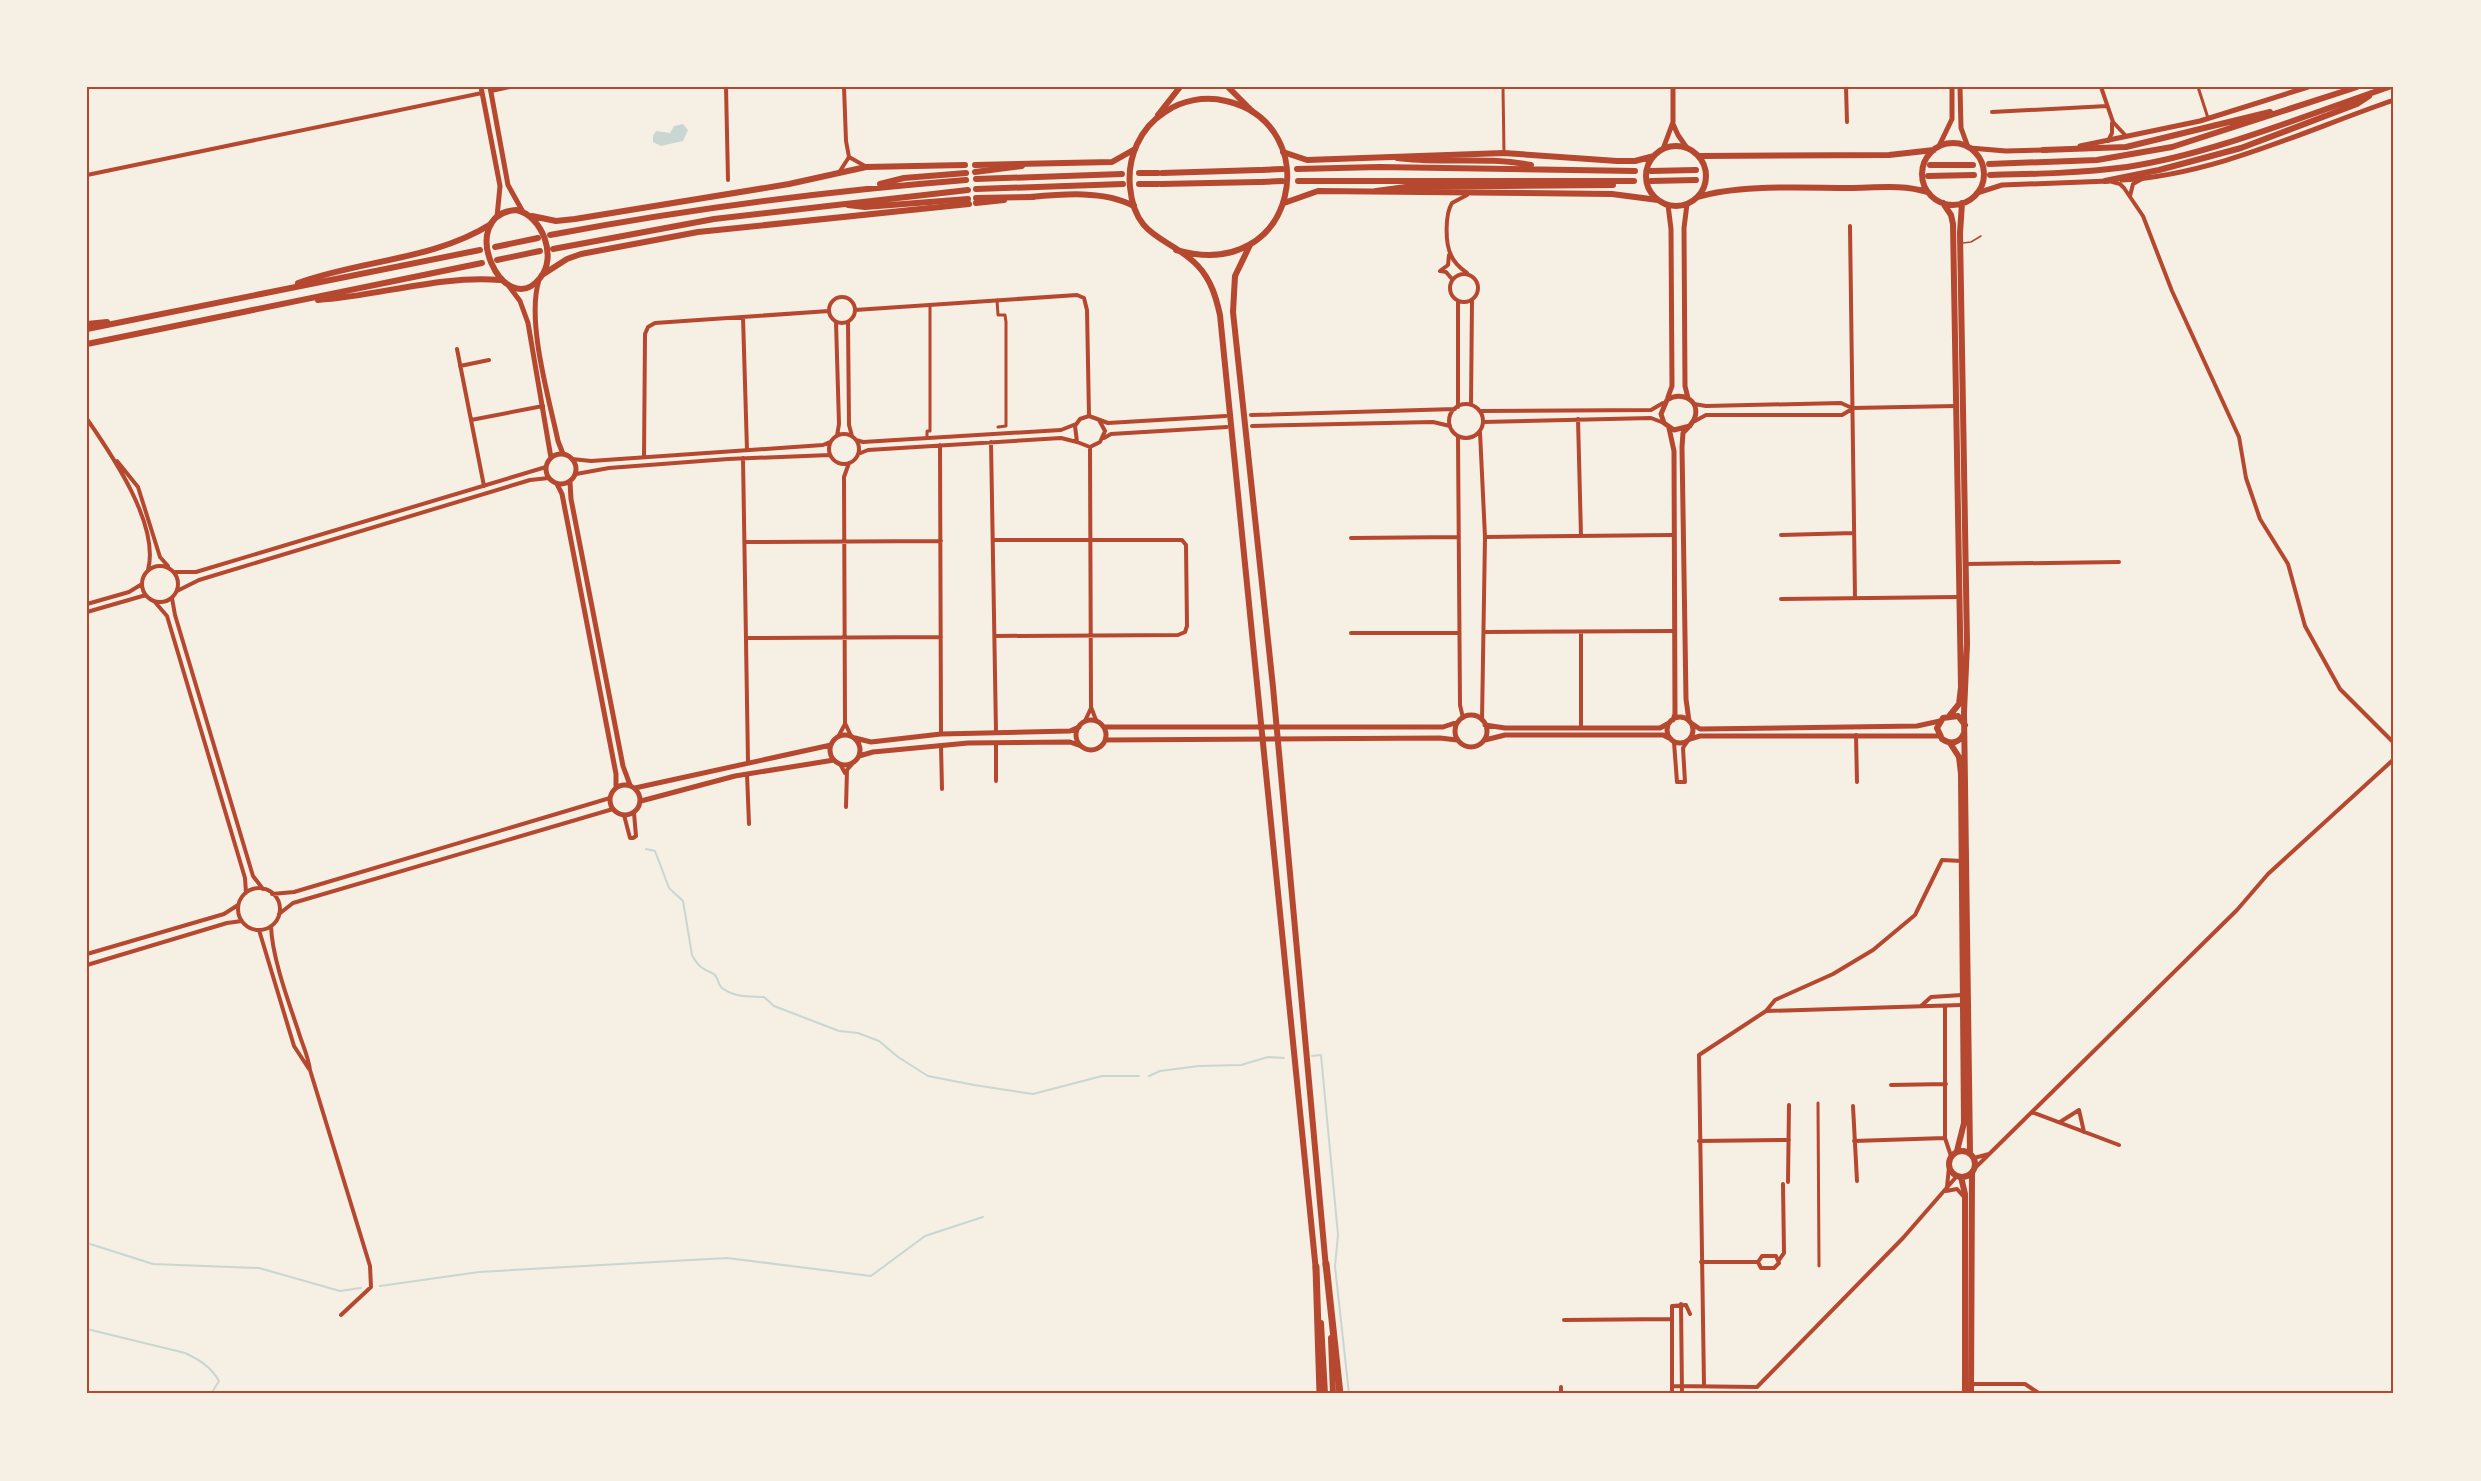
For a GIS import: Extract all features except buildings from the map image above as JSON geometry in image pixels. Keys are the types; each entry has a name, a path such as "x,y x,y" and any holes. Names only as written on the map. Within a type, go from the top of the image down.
{"highway":[{"path":"1326,1264 1340,1394"},
{"path":"1316,1267 1320,1394"}],"main road":[{"path":"1180,87 1135,149 1130,168 1130,189 1134,206 1150,232 1192,259 1207,277 1220,315 1316,1267 1325,1394"},
{"path":"1228,87 1268,126 1283,152 1288,176 1284,202 1271,225 1250,245 1235,276 1233,312 1273,687 1326,1264 1333,1394"},
{"path":"1672,87 1673,122 1678,135 1688,148 1699,156 1706,173 1704,187 1698,197"},
{"path":"1927,192 1922,174 1923,165 1937,148 1952,119 1952,87"},
{"path":"1959,87 1960,122 1969,148"},
{"path":"2043,150 2107,143 2129,138 2208,118 2308,87"},
{"path":"1989,164 2064,162 2129,156 2172,147 2357,87"},
{"path":"1990,175 2128,167 2175,157 2389,87"},
{"path":"490,89 508,185 523,212"},
{"path":"482,90 500,186 497,217"},
{"path":"2105,181 2159,170 2241,148 2357,104 2380,90"},
{"path":"1154,120 1174,107 1208,99 1232,102 1253,112"},
{"path":"1943,203 1962,203 1977,193 2002,185 2142,179 2228,158 2394,100"},
{"path":"1969,148 2043,150 2126,147 2314,101"},
{"path":"1663,149 1673,122"},
{"path":"1699,156 1715,158 1889,155 1957,143 1969,148 1978,156 1983,178 1977,193"},
{"path":"1397,158 1438,154 1504,153 1617,161 1654,156 1663,149 1675,146 1688,148"},
{"path":"975,165 1022,166 1112,162 1135,149"},
{"path":"1283,152 1308,160 1397,158 1493,161 1546,169"},
{"path":"1654,156 1647,181 1658,200"},
{"path":"278,291 330,272 457,243 490,227 497,217 509,211 523,212 556,221 789,184 866,167 965,165"},
{"path":"1930,165 1973,165"},
{"path":"1022,166 975,176 1122,174"},
{"path":"1297,169 1378,166 1635,171"},
{"path":"1650,167 1696,170"},
{"path":"1138,173 1282,169"},
{"path":"1928,176 1974,175"},
{"path":"550,235 633,219 862,188 904,178 966,177"},
{"path":"1651,181 1696,180"},
{"path":"1139,184 1282,181"},
{"path":"1298,181 1635,183 1406,187 1376,191"},
{"path":"976,189 1123,184"},
{"path":"1104,728 1443,727 1473,716 1505,728 1663,728 1681,717 1700,729 1917,726 1940,721 1950,715 1961,696 1953,224 1952,215 1943,203 1927,192 1909,188 1716,192 1698,197 1687,204 1668,205 1658,200 1612,194 1477,191 1318,191 1284,202"},
{"path":"553,249 636,231 838,203 968,190"},
{"path":"838,203 865,207 1033,197 1102,196 1115,197 1134,206"},
{"path":"508,285 524,287 541,278 555,266 581,254 698,232 972,201"},
{"path":"1962,203 1960,243 1965,729 1974,1170 1971,1394"},
{"path":"1687,204 1684,228 1685,392 1696,411 1691,424 1683,433 1682,444 1686,705 1693,731 1689,740"},
{"path":"1668,205 1671,229 1672,386 1661,414 1674,451 1676,714 1667,732 1673,741"},
{"path":"532,216 538,224 547,258 534,299 535,322 558,441 563,454 572,459 576,466 576,474 570,482 557,484"},
{"path":"490,227 488,248 498,277 508,285 520,301 528,323 544,406 551,458"},
{"path":"495,247 538,238"},
{"path":"1176,250 1196,256 1223,255 1250,245"},
{"path":"87,329 480,250"},
{"path":"497,260 540,251"},
{"path":"87,345 482,263"},
{"path":"302,300 383,293 465,278 498,277"},
{"path":"87,324 113,323"},
{"path":"1665,402 1675,395 1691,401"},
{"path":"1667,426 1680,430 1691,424"},
{"path":"563,454 551,458 546,466 549,478 557,484 562,494 616,771 616,787 610,798 613,809 624,815 634,813 641,801 747,774 834,760 840,764 852,764 859,756 873,752 941,745 1070,742 1093,749 1105,740 1443,738 1457,740"},
{"path":"570,482 619,743 633,786 641,801"},
{"path":"1950,715 1961,719 1965,729"},
{"path":"616,787 633,786 831,745 838,737 853,737 870,742 941,734 1063,731 1079,727 1085,721 1096,720 1104,728 1105,740"},
{"path":"1460,720 1455,731 1457,740 1463,746 1473,747 1485,740 1505,735 1663,735 1673,741 1689,740 1700,736 1856,734 1939,736 1950,743 1960,762 1964,1123 1949,1167 1959,1176 1965,1199 1965,1394"},
{"path":"1939,736 1937,728 1940,721"},
{"path":"1484,722 1485,740"},
{"path":"1079,727 1077,735 1082,746"},
{"path":"1950,743 1959,740 1965,729"},
{"path":"853,737 860,747 859,756"},
{"path":"831,745 834,760"},
{"path":"1954,1154 1972,1155"},
{"path":"1959,1176 1974,1170"}],"street":[{"path":"490,89 510,87"},
{"path":"726,87 728,180"},
{"path":"840,172 849,157 846,141 844,87"},
{"path":"889,87 927,87"},
{"path":"1503,87 1504,153"},
{"path":"1846,87 1847,122"},
{"path":"2101,87 2118,130 2129,138"},
{"path":"2198,87 2208,118"},
{"path":"87,175 482,90"},
{"path":"1992,112 2107,106"},
{"path":"2107,143 2113,130 2111,116"},
{"path":"849,157 866,167"},
{"path":"2131,199 2133,184 2142,179"},
{"path":"2105,181 2120,184 2143,216 2172,291 2239,437 2246,478 2260,519 2288,564 2305,626 2340,689 2394,743"},
{"path":"1452,279 1446,272 1440,271 1448,265 1450,253 1450,206 1457,199 1477,191"},
{"path":"1850,226 1855,598"},
{"path":"1450,253 1454,262 1475,278 1478,286 1472,300 1472,405"},
{"path":"1460,720 1458,437 1450,426 1450,416 1456,407 1458,301 1450,292 1452,279 1457,275 1467,273"},
{"path":"855,310 1077,295 1085,300 1089,416"},
{"path":"572,459 585,462 823,445 830,442 837,435 839,422 836,322 829,312 831,303 843,297 853,303 855,310 848,322 849,425 858,454"},
{"path":"997,300 998,315 1005,315 1006,322 1006,426 998,427"},
{"path":"1458,301 1472,300"},
{"path":"927,438 927,431 930,431 930,305"},
{"path":"645,457 645,334 648,327 655,322 829,312"},
{"path":"743,317 747,450"},
{"path":"836,322 848,322"},
{"path":"457,350 484,486"},
{"path":"460,366 489,360"},
{"path":"1691,401 1706,406 1841,403 1852,408 1956,406"},
{"path":"1251,415 1472,405 1480,411 1651,410 1665,402"},
{"path":"471,420 544,406"},
{"path":"1691,424 1706,415 1842,416 1852,408"},
{"path":"1480,411 1483,422 1480,432 1485,537 1484,722"},
{"path":"1089,416 1108,423 1226,416"},
{"path":"837,435 863,442 1061,430 1089,416"},
{"path":"1483,422 1651,418 1667,426"},
{"path":"87,419 138,487 156,546 168,567"},
{"path":"1578,419 1581,536"},
{"path":"1099,420 1104,428 1103,438"},
{"path":"1252,426 1433,422 1450,426"},
{"path":"1076,423 1074,431 1077,442"},
{"path":"1090,447 1111,434 1227,427"},
{"path":"1458,437 1470,438 1480,432"},
{"path":"838,737 845,723 844,477 849,463 858,454 868,450 940,445 1061,438 1090,447"},
{"path":"830,442 830,455"},
{"path":"991,442 996,732"},
{"path":"940,445 941,734"},
{"path":"1090,447 1091,707 1096,720"},
{"path":"576,474 609,468 743,458 830,455 839,463 844,477"},
{"path":"87,604 129,592 142,584 147,570 150,547 132,492 114,458"},
{"path":"743,458 748,762"},
{"path":"839,463 849,463"},
{"path":"175,572 196,572 546,466"},
{"path":"154,601 161,603 192,583 223,572 530,480 549,478"},
{"path":"1781,535 1854,533"},
{"path":"1485,537 1673,535"},
{"path":"1351,538 1459,537"},
{"path":"993,540 1177,539 1184,542 1187,626 1185,632 1178,635 995,636"},
{"path":"745,542 941,541"},
{"path":"1965,564 2119,562"},
{"path":"147,570 161,565 168,567 175,572 178,578 177,591"},
{"path":"87,954 224,914 238,905 246,893 246,878 167,616 146,595 142,584"},
{"path":"87,612 146,595"},
{"path":"1781,599 1959,597"},
{"path":"172,598 175,615 253,876 263,889 272,894 279,905 279,914"},
{"path":"1485,632 1674,631"},
{"path":"1581,632 1581,729"},
{"path":"1351,633 1459,633"},
{"path":"746,639 941,637"},
{"path":"1085,721 1091,707"},
{"path":"845,723 853,737"},
{"path":"1856,734 1857,782"},
{"path":"1673,741 1677,782 1685,782 1683,748 1689,740"},
{"path":"996,742 996,781"},
{"path":"941,745 942,789"},
{"path":"1974,1170 2237,909 2268,874 2394,759"},
{"path":"840,764 846,780"},
{"path":"846,807 847,770 852,764"},
{"path":"747,774 749,824"},
{"path":"272,894 294,892 610,798"},
{"path":"238,905 242,921 248,927 259,930 270,926 279,914 293,903 613,809"},
{"path":"624,815 630,838 633,838 636,836 634,813"},
{"path":"1704,1386 1699,1054 1766,1011 1775,1000 1833,974 1873,950 1916,915 1942,860 1962,861"},
{"path":"246,893 263,889"},
{"path":"87,965 227,923 242,921"},
{"path":"270,926 272,942 370,1266 371,1287 341,1315"},
{"path":"259,930 294,1046 310,1070"},
{"path":"1921,1006 1931,997 1962,995"},
{"path":"1766,1011 1962,1005"},
{"path":"1945,1006 1945,1138 1954,1154"},
{"path":"294,1046 299,1048 304,1044"},
{"path":"1890,1084 1946,1084"},
{"path":"1818,1103 1819,1266"},
{"path":"1758,1262 1761,1268 1774,1268 1779,1265 1784,1252 1789,1105"},
{"path":"1853,1106 1857,1181"},
{"path":"2059,1122 2079,1110 2084,1132"},
{"path":"2032,1112 2119,1145"},
{"path":"1854,1141 1945,1138"},
{"path":"1699,1141 1789,1140"},
{"path":"1972,1155 1989,1154"},
{"path":"1946,1192 1949,1167"},
{"path":"1672,1386 1757,1387 1959,1176"},
{"path":"1946,1192 1957,1189 1965,1199"},
{"path":"1758,1262 1761,1256 1776,1256 1779,1260"},
{"path":"1701,1262 1758,1262"},
{"path":"1672,1394 1672,1305 1681,1304 1689,1307 1690,1314"},
{"path":"1681,1304 1682,1394"},
{"path":"1564,1320 1671,1319"},
{"path":"1971,1384 2025,1384 2040,1394"},
{"path":"1561,1387 1561,1394"}],"lane":[{"path":"1960,243 1971,242 1981,236"}],"shaded area":[{"path":"683,124 688,130 683,141 661,146 653,142 656,131 670,133 674,126"}],"waterway":[{"path":"646,849 655,851 669,888 683,901 692,955 700,966 714,974 720,986 727,991 743,996 764,997 774,1006 839,1031 858,1033 879,1041 898,1057 928,1076 1033,1094 1102,1076 1139,1076"},
{"path":"1312,1056 1321,1055 1338,1235 1335,1266 1349,1394"},
{"path":"1149,1076 1160,1071 1199,1066 1241,1065 1268,1057 1284,1058"},
{"path":"380,1286 479,1272 727,1258 871,1276 925,1236 983,1217"},
{"path":"87,1243 153,1264 259,1268 340,1291 361,1288"},
{"path":"87,1329 185,1353 200,1361 216,1376 219,1381 211,1394"}]}
